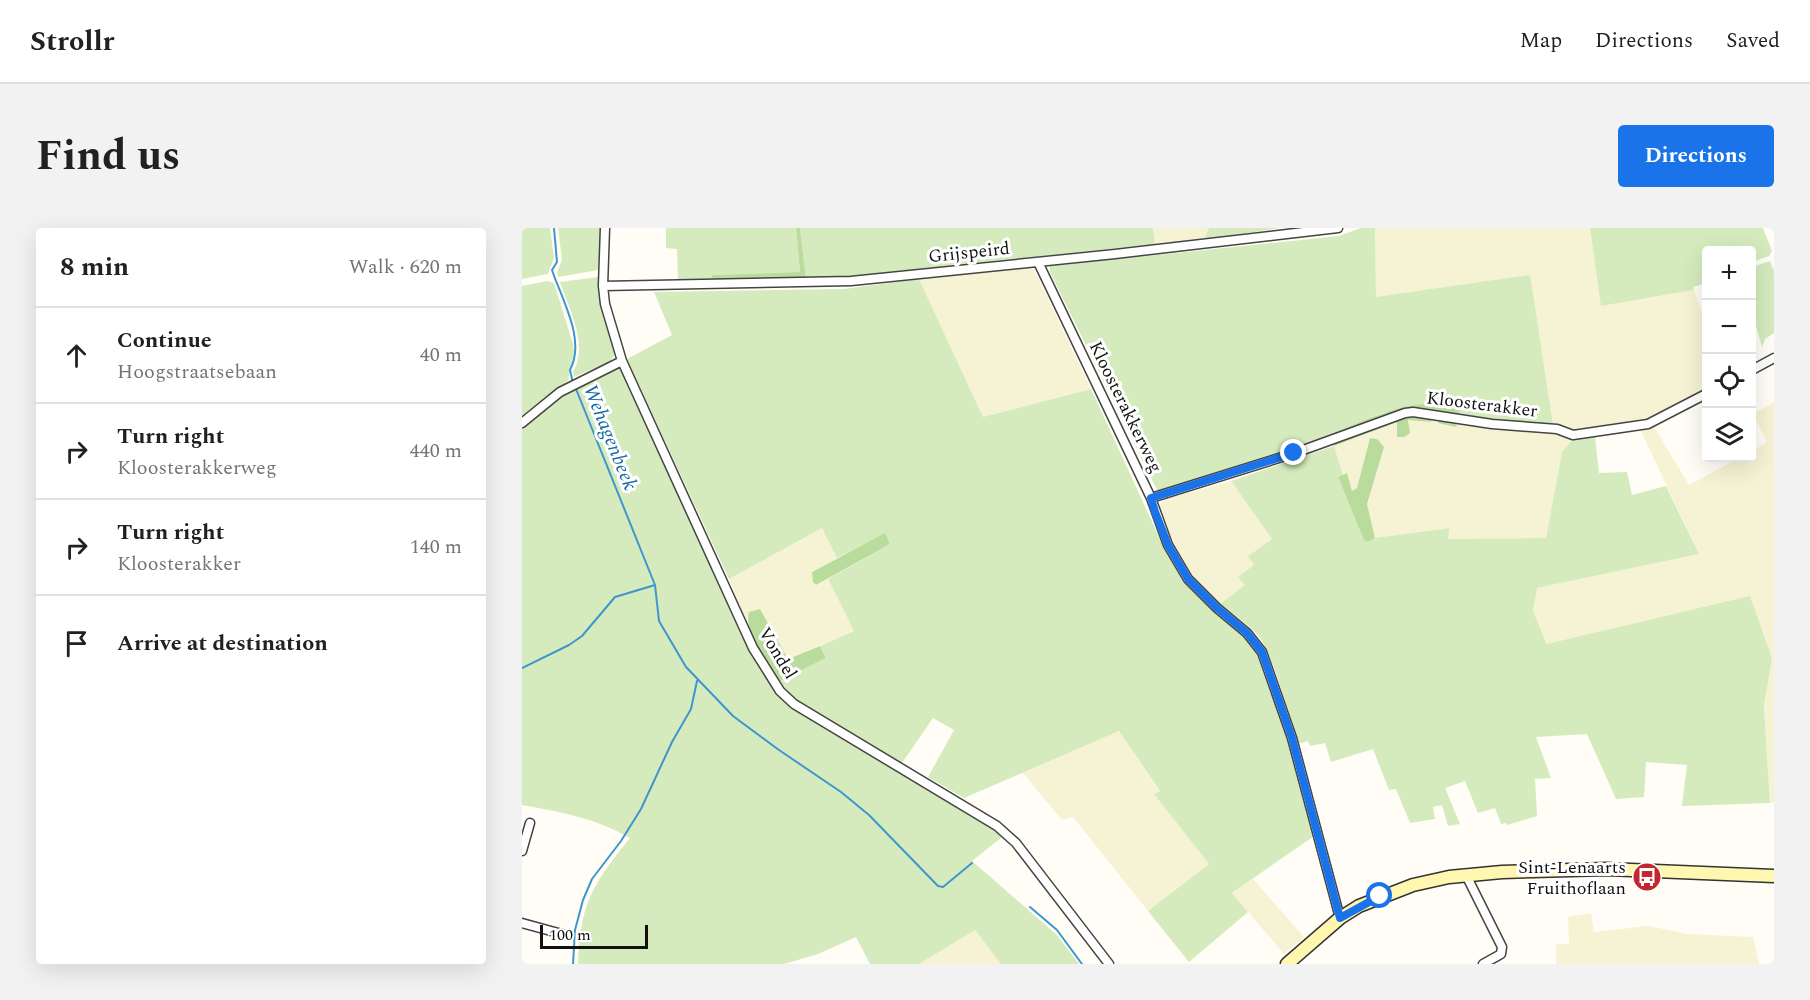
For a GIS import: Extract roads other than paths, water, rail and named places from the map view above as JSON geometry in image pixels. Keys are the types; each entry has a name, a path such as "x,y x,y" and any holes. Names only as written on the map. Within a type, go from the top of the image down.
{"main road":[{"path":"1287,964 1340,918 1380,896 1413,885 1466,875 1608,869 1774,876"}],"street":[{"name":"Vondel","path":"605,228 603,286 605,304 622,361 753,648 780,691 794,704 833,729 997,826 1016,843 1109,964"},
{"name":"Grijspeird","path":"603,286 851,281 1338,228"},
{"name":"Kloosterakkerweg","path":"1038,262 1151,498 1168,545 1188,579 1247,633 1262,652 1292,738 1340,918"},
{"path":"1756,368 1774,358"},
{"path":"522,423 560,392 622,361"},
{"name":"Kloosterakker","path":"1151,498 1294,453 1405,413 1413,412 1492,424 1557,429 1573,435 1648,424 1702,397"},
{"path":"522,851 530,823"},
{"path":"1466,875 1502,947 1501,954 1483,964"},
{"path":"522,923 562,934"}],"waterway":[{"name":"Wehagenbeek","path":"554,228 557,262 552,270 574,333 574,358 570,370 573,383"},
{"path":"576,389 655,585 659,621 686,667 733,716 841,792 869,815 938,886 943,887 972,863"},
{"path":"522,668 569,645 582,636 615,597 655,585"},
{"path":"573,964 575,930 583,900 592,879 621,841 641,809 672,742 691,709 697,681"},
{"path":"1030,907 1057,930 1082,964"}],"place":[{"name":"Sint-Lenaarts Fruithoflaan","path":"1647,877"}]}
